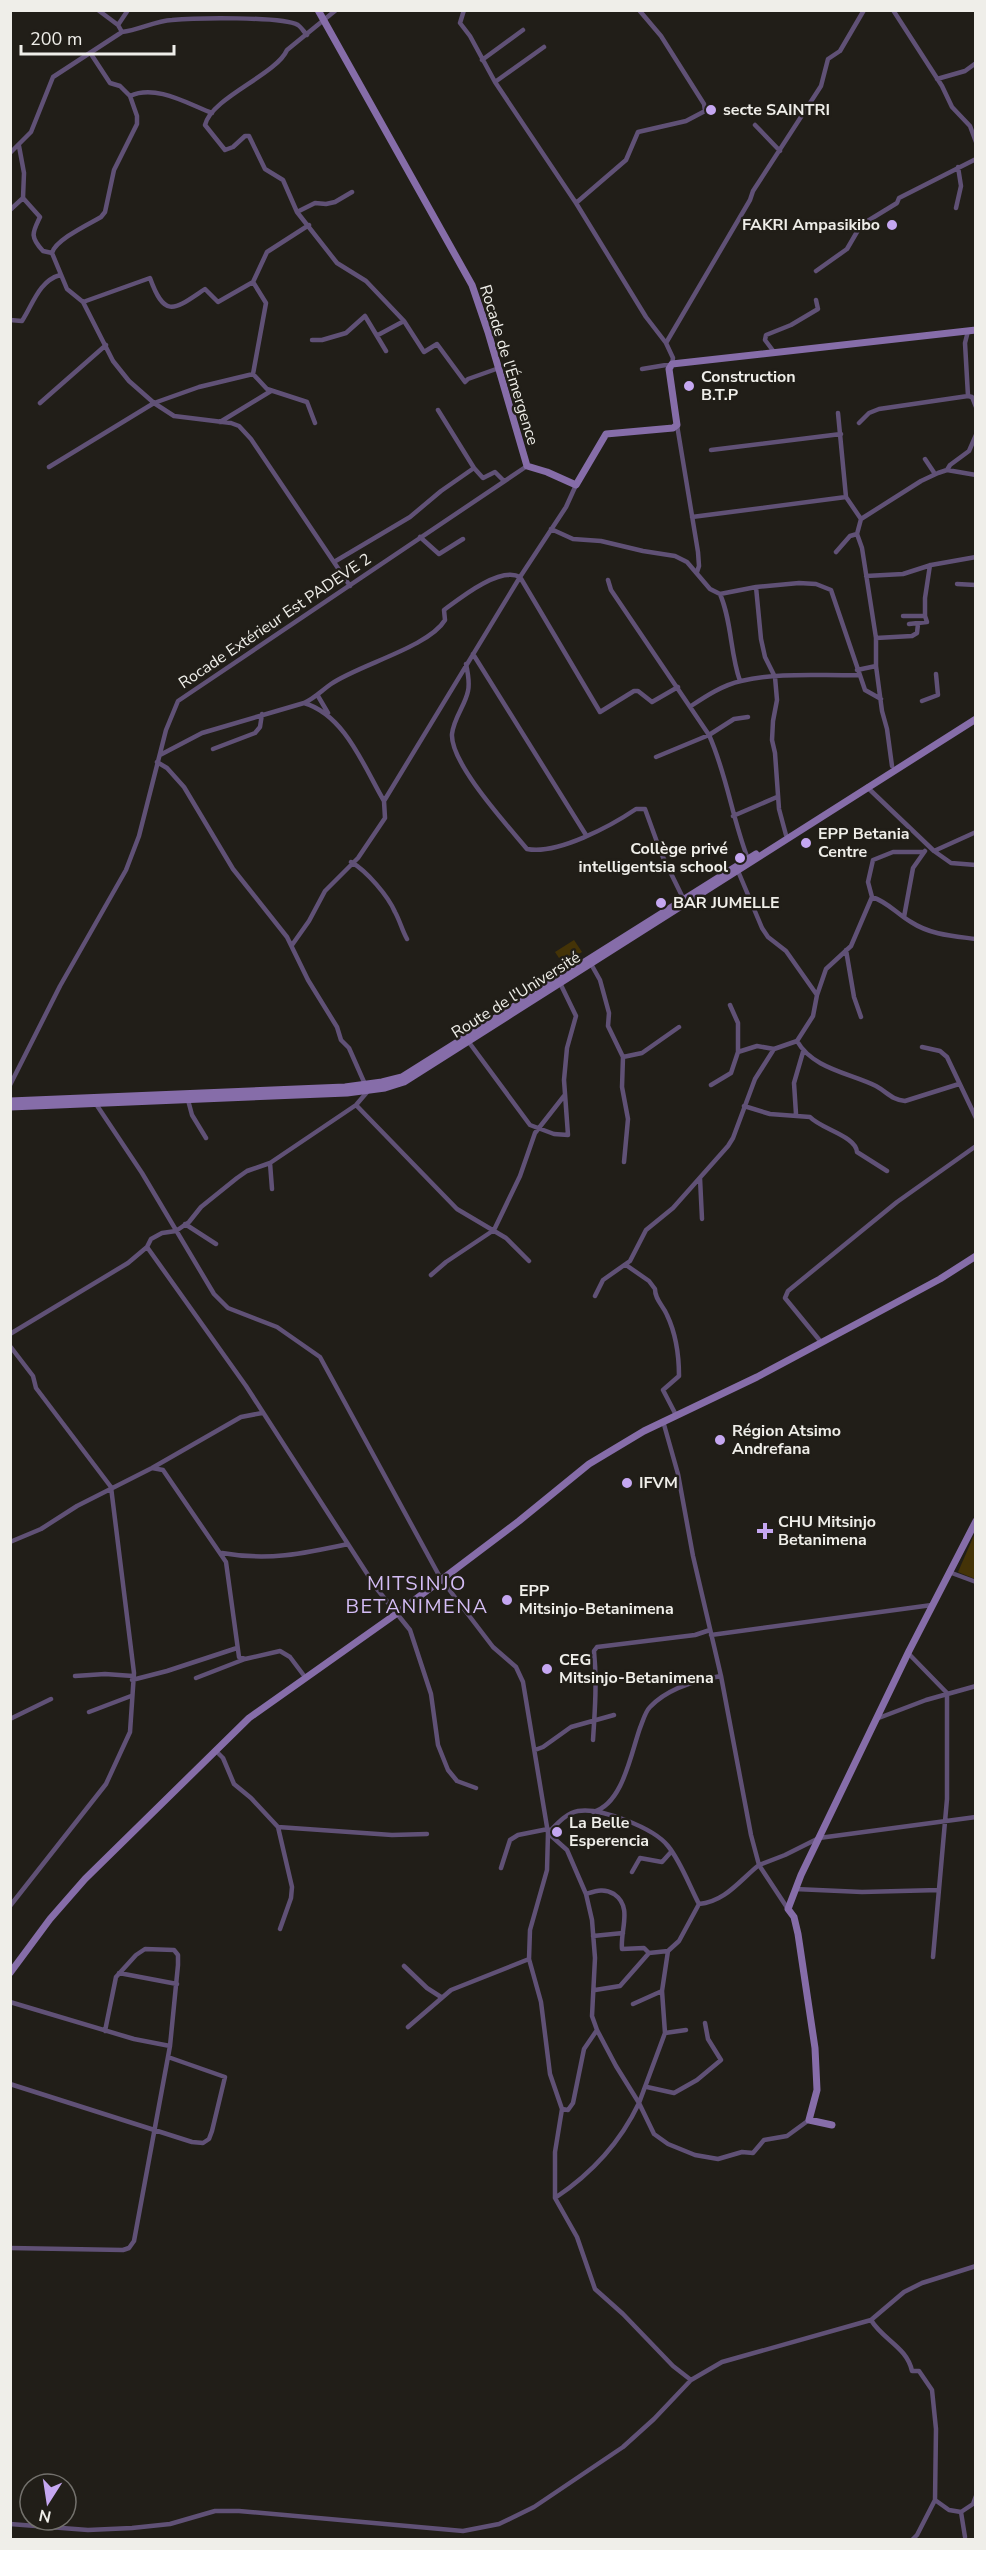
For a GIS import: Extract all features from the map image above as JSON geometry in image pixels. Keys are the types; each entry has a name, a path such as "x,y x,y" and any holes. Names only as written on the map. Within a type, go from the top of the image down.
{"street":[{"path":"98,10 118,25 122,32"},
{"path":"118,25 124,20 128,10"},
{"name":"Rocade de l'Émergence","path":"318,10 472,285 527,466 557,475 576,485"},
{"path":"336,10 287,50 283,58 238,90 212,113 205,125 225,150 233,147 245,136 249,136 265,169 283,180 297,212 337,263 366,281 404,321 424,352 437,345 465,382 499,368"},
{"path":"464,10 460,23 470,36 495,82 576,203 674,358 669,369 699,567 697,572"},
{"path":"576,203 626,160 638,132 686,121 705,111 704,104 661,36 639,10"},
{"path":"666,343 750,200 753,191 821,86 828,59 840,51 864,10"},
{"path":"892,10 937,79 952,107 970,126 975,142"},
{"path":"10,153 31,132 53,77 122,32 170,20 225,18 274,20 299,25 307,35"},
{"path":"482,60 523,30"},
{"path":"495,82 544,47"},
{"path":"91,54 110,83 120,86 130,96 137,124 114,170 105,212 101,217 53,248 52,253 60,267 60,275 67,289 83,302 120,372 154,403 174,416 239,426 251,439 350,586"},
{"path":"937,79 965,71 975,63"},
{"path":"130,96 143,92 159,93 212,113"},
{"path":"755,125 780,151"},
{"path":"19,146 24,173 23,198 40,217 33,229 39,247 47,253 52,253"},
{"path":"816,271 847,249 861,225 873,216 897,203 899,198 975,159"},
{"path":"956,208 961,186 958,167"},
{"path":"297,212 315,203 335,202 352,192"},
{"path":"10,210 23,198"},
{"path":"83,302 150,278 156,295 165,306 177,308 205,290 218,302 253,282 267,252 309,225"},
{"path":"10,320 22,321 44,284 49,278 60,275"},
{"path":"253,282 266,303 253,374"},
{"path":"774,352 765,340 766,335 791,325 818,309 816,300"},
{"path":"312,340 322,340 346,333 364,316 386,351"},
{"path":"378,335 404,321"},
{"path":"642,369 972,330"},
{"path":"972,330 965,343 975,406"},
{"path":"40,403 106,345"},
{"path":"253,374 267,389 307,402 315,423"},
{"path":"49,467 154,403 199,387 253,374"},
{"path":"220,422 265,393 273,391"},
{"path":"859,423 869,413 879,409 972,396"},
{"path":"438,410 474,468 483,478 495,472 504,482"},
{"path":"838,413 846,498 861,519"},
{"path":"384,801 466,664 566,507 576,485 606,434 673,428 677,425"},
{"path":"711,450 841,434"},
{"path":"947,471 950,465 969,451 975,435"},
{"path":"925,459 935,474"},
{"name":"Rocade Extérieur Est PADEVE 2","path":"10,1085 60,986 126,870 139,836 170,716 178,701 527,466"},
{"path":"334,562 410,518 441,491 474,468"},
{"path":"892,766 876,666 876,638 862,548 857,534 861,519 935,474 947,471 975,476"},
{"path":"692,517 846,498"},
{"path":"551,529 573,539 601,541 644,552 675,556 687,562 710,590 720,594 756,587 816,584 831,590 865,690 881,699"},
{"path":"836,552 850,536 857,534"},
{"path":"420,537 439,554 463,539"},
{"path":"866,576 903,574 930,565 975,557"},
{"path":"909,624 927,622 925,598 930,565"},
{"path":"10,1334 118,1269 147,1247 151,1239 162,1233 176,1231 201,1206 247,1171 270,1163 356,1105 367,1088 349,1048 341,1040 337,1027 308,980 292,945 233,870 184,787 158,759 202,733 304,703 318,696 331,684 432,633 445,620 444,610 470,591 508,574 520,577 600,712 634,691 638,691 652,702 678,687"},
{"path":"608,580 611,590 710,735 720,759 733,816 748,859"},
{"path":"957,584 975,585"},
{"path":"756,587 763,648 775,677 777,699 772,740 775,753 777,797 781,823 786,835"},
{"path":"720,594 730,620 736,669 740,681"},
{"path":"903,616 925,616"},
{"path":"876,638 912,636 917,633 918,624"},
{"path":"473,654 586,835"},
{"path":"466,664 468,694 455,721 452,741 477,787 527,849 545,851 569,844 636,809 645,809 661,853 683,898"},
{"path":"691,706 713,692 740,681 858,672 876,666"},
{"path":"922,701 938,695 936,674"},
{"path":"292,945 306,927 325,891 351,862 358,858 385,818 384,801 351,744 318,696"},
{"path":"304,703 314,706 331,718"},
{"name":"Route de l'Université","path":"367,1088 402,1077 975,713"},
{"path":"213,749 255,733 260,727 262,714"},
{"path":"656,758 710,735 734,719 748,717"},
{"name":"Route de l'Université","path":"10,1101 367,1088 404,1082 975,719"},
{"path":"867,787 905,821 932,850 951,863 975,865"},
{"path":"733,816 777,797"},
{"path":"738,1052 757,1046 774,1049 797,1041 813,1016 824,973 855,937 872,897 868,882 873,860 893,852 932,850 975,832"},
{"path":"904,917 913,868 923,852"},
{"path":"351,862 361,868 385,896 394,909 407,939"},
{"path":"738,871 762,928 768,937 786,951 817,995"},
{"path":"872,897 889,904 904,917 929,932 975,939"},
{"path":"846,950 854,996 861,1017"},
{"path":"591,964 605,995 608,1026 623,1057 622,1087 628,1119 624,1162"},
{"path":"468,1041 530,1125 538,1129 568,1135 564,1096 566,1055 576,1016 560,983"},
{"path":"711,1085 732,1073 738,1052 738,1023 730,1005"},
{"path":"623,1057 642,1053 679,1027"},
{"path":"797,1041 803,1052 831,1070 874,1085 897,1100 910,1099 959,1084"},
{"path":"922,1047 940,1051 947,1057 975,1118"},
{"path":"595,1296 603,1280 626,1265 646,1230 673,1208 733,1138 755,1079 774,1049"},
{"path":"796,1114 794,1083 803,1052"},
{"name":"Route de l'Université","path":"10,1107 188,1100 316,1090"},
{"path":"431,1275 446,1262 494,1230 520,1176 538,1129 564,1096"},
{"path":"188,1100 192,1115 206,1138"},
{"path":"96,1104 142,1173 203,1278 228,1308 277,1327 320,1357 441,1579 493,1647 516,1667 523,1682 548,1831 547,1870 530,1930 529,1959 541,2002 550,2074 562,2109 555,2152 555,2199 577,2237 595,2289 623,2314 673,2366 691,2380"},
{"path":"356,1105 457,1209 506,1238 529,1262"},
{"path":"744,1106 770,1114 795,1117 796,1114 810,1117 815,1122 852,1141 862,1156 887,1171"},
{"path":"821,1342 785,1298 788,1291 897,1202 975,1146"},
{"path":"270,1163 272,1189"},
{"path":"700,1178 702,1219"},
{"path":"185,1224 216,1245"},
{"path":"147,1247 246,1386 348,1544 396,1614 410,1630 431,1694 438,1745 448,1770 457,1780 476,1788"},
{"path":"10,1973 50,1918 85,1879 249,1718 396,1614 519,1521 589,1464 663,1421 757,1377 940,1279 975,1256"},
{"path":"626,1265 656,1289 655,1296 668,1319 679,1355 679,1376 663,1390 676,1415"},
{"path":"10,1346 33,1376 36,1388 111,1487 132,1642 133,1678 130,1732 106,1784 10,1906"},
{"path":"10,1542 40,1529 111,1487 152,1468 241,1417 262,1413"},
{"path":"548,1831 567,1850 585,1894 593,1936 595,1990 592,2016 597,2030 654,2134 668,2144 695,2155 718,2159 742,2152 753,2153 764,2140 787,2136 809,2120 817,2090 815,2048 798,1934 794,1917 759,1865 751,1835 721,1676 678,1474 663,1421"},
{"path":"152,1468 164,1470 222,1553 226,1562 237,1648 239,1657 245,1659"},
{"path":"788,1909 795,1889 876,1719 975,1521"},
{"path":"222,1553 251,1558 300,1555 348,1544"},
{"path":"949,1572 975,1582"},
{"path":"593,1740 594,1695 597,1684 594,1651 597,1647 932,1605"},
{"path":"75,1676 105,1674 133,1678 167,1671 237,1648"},
{"path":"196,1678 245,1659 280,1651 290,1657 306,1677"},
{"path":"908,1653 947,1693 946,1822 933,1957"},
{"path":"593,1812 608,1805 626,1774 649,1707 686,1684 721,1676"},
{"path":"876,1719 947,1693 975,1686"},
{"path":"89,1712 131,1696"},
{"path":"10,1719 51,1699"},
{"path":"535,1750 571,1727 614,1715"},
{"path":"216,1750 223,1758 234,1784 251,1798 278,1827 292,1887 291,1898 279,1929"},
{"path":"501,1868 510,1840 518,1835 548,1831 566,1816 578,1811 593,1812 612,1816 646,1830 660,1839 671,1852 699,1904"},
{"path":"699,1904 723,1898 759,1865 785,1856 819,1838 975,1817"},
{"path":"278,1827 392,1835 426,1834"},
{"path":"632,1872 640,1858 662,1862 671,1852"},
{"path":"795,1889 862,1892 939,1890"},
{"path":"585,1894 601,1890 609,1891 623,1903 625,1908 622,1949 644,1948 649,1953"},
{"path":"595,1990 620,1986 649,1953 668,1951 679,1941 699,1904"},
{"path":"593,1936 623,1933"},
{"path":"10,2248 123,2250 129,2248 134,2241 170,2046 178,1965 178,1955 174,1950 145,1949 119,1973 105,2031"},
{"path":"555,2199 574,2186 613,2146 628,2126 647,2086 665,2033 662,1991 668,1951"},
{"path":"408,2027 451,1990 529,1959"},
{"path":"404,1966 427,1988 441,1997"},
{"path":"119,1973 177,1984"},
{"path":"633,2004 662,1991"},
{"path":"11,2003 105,2031 170,2046"},
{"path":"647,2086 665,2093 674,2093 697,2080 721,2060 708,2039 705,2023"},
{"path":"562,2109 568,2110 573,2103 584,2049 597,2030"},
{"path":"665,2033 686,2030"},
{"path":"10,2084 156,2131 203,2143 209,2139 225,2077 168,2057"},
{"path":"809,2120 832,2125"},
{"path":"10,2524 88,2530 132,2528 170,2524 215,2511 239,2511 463,2531 499,2524 534,2507 623,2447 654,2419 691,2380 722,2362 871,2320 903,2292 975,2266"},
{"path":"871,2320 874,2327 897,2345 910,2360 912,2371 919,2371 932,2391 936,2429 935,2500 919,2537 912,2540"},
{"path":"935,2500 949,2510 961,2512 973,2504 975,2496"},
{"path":"961,2512 965,2537"}],"shaded area":[{"path":"574,940 582,952 563,964 555,952"},
{"path":"975,1533 975,1579 958,1572"}],"place":[{"name":"secte SAINTRI","path":"711,110"},
{"name":"FAKRI Ampasikibo","path":"892,225"},
{"name":"Construction B.T.P","path":"689,386"},
{"name":"EPP Betania Centre","path":"806,843"},
{"name":"Collège privé intelligentsia school","path":"740,858"},
{"name":"BAR JUMELLE","path":"661,903"},
{"name":"Région Atsimo Andrefana","path":"720,1440"},
{"name":"IFVM","path":"627,1483"},
{"name":"CHU Mitsinjo Betanimena","path":"765,1531"},
{"name":"EPP Mitsinjo-Betanimena","path":"507,1600"},
{"name":"CEG Mitsinjo-Betanimena","path":"547,1669"},
{"name":"La Belle Esperencia","path":"557,1832"}],"district":[{"name":"MITSINJO BETANIMENA","path":"417,1594"}]}
